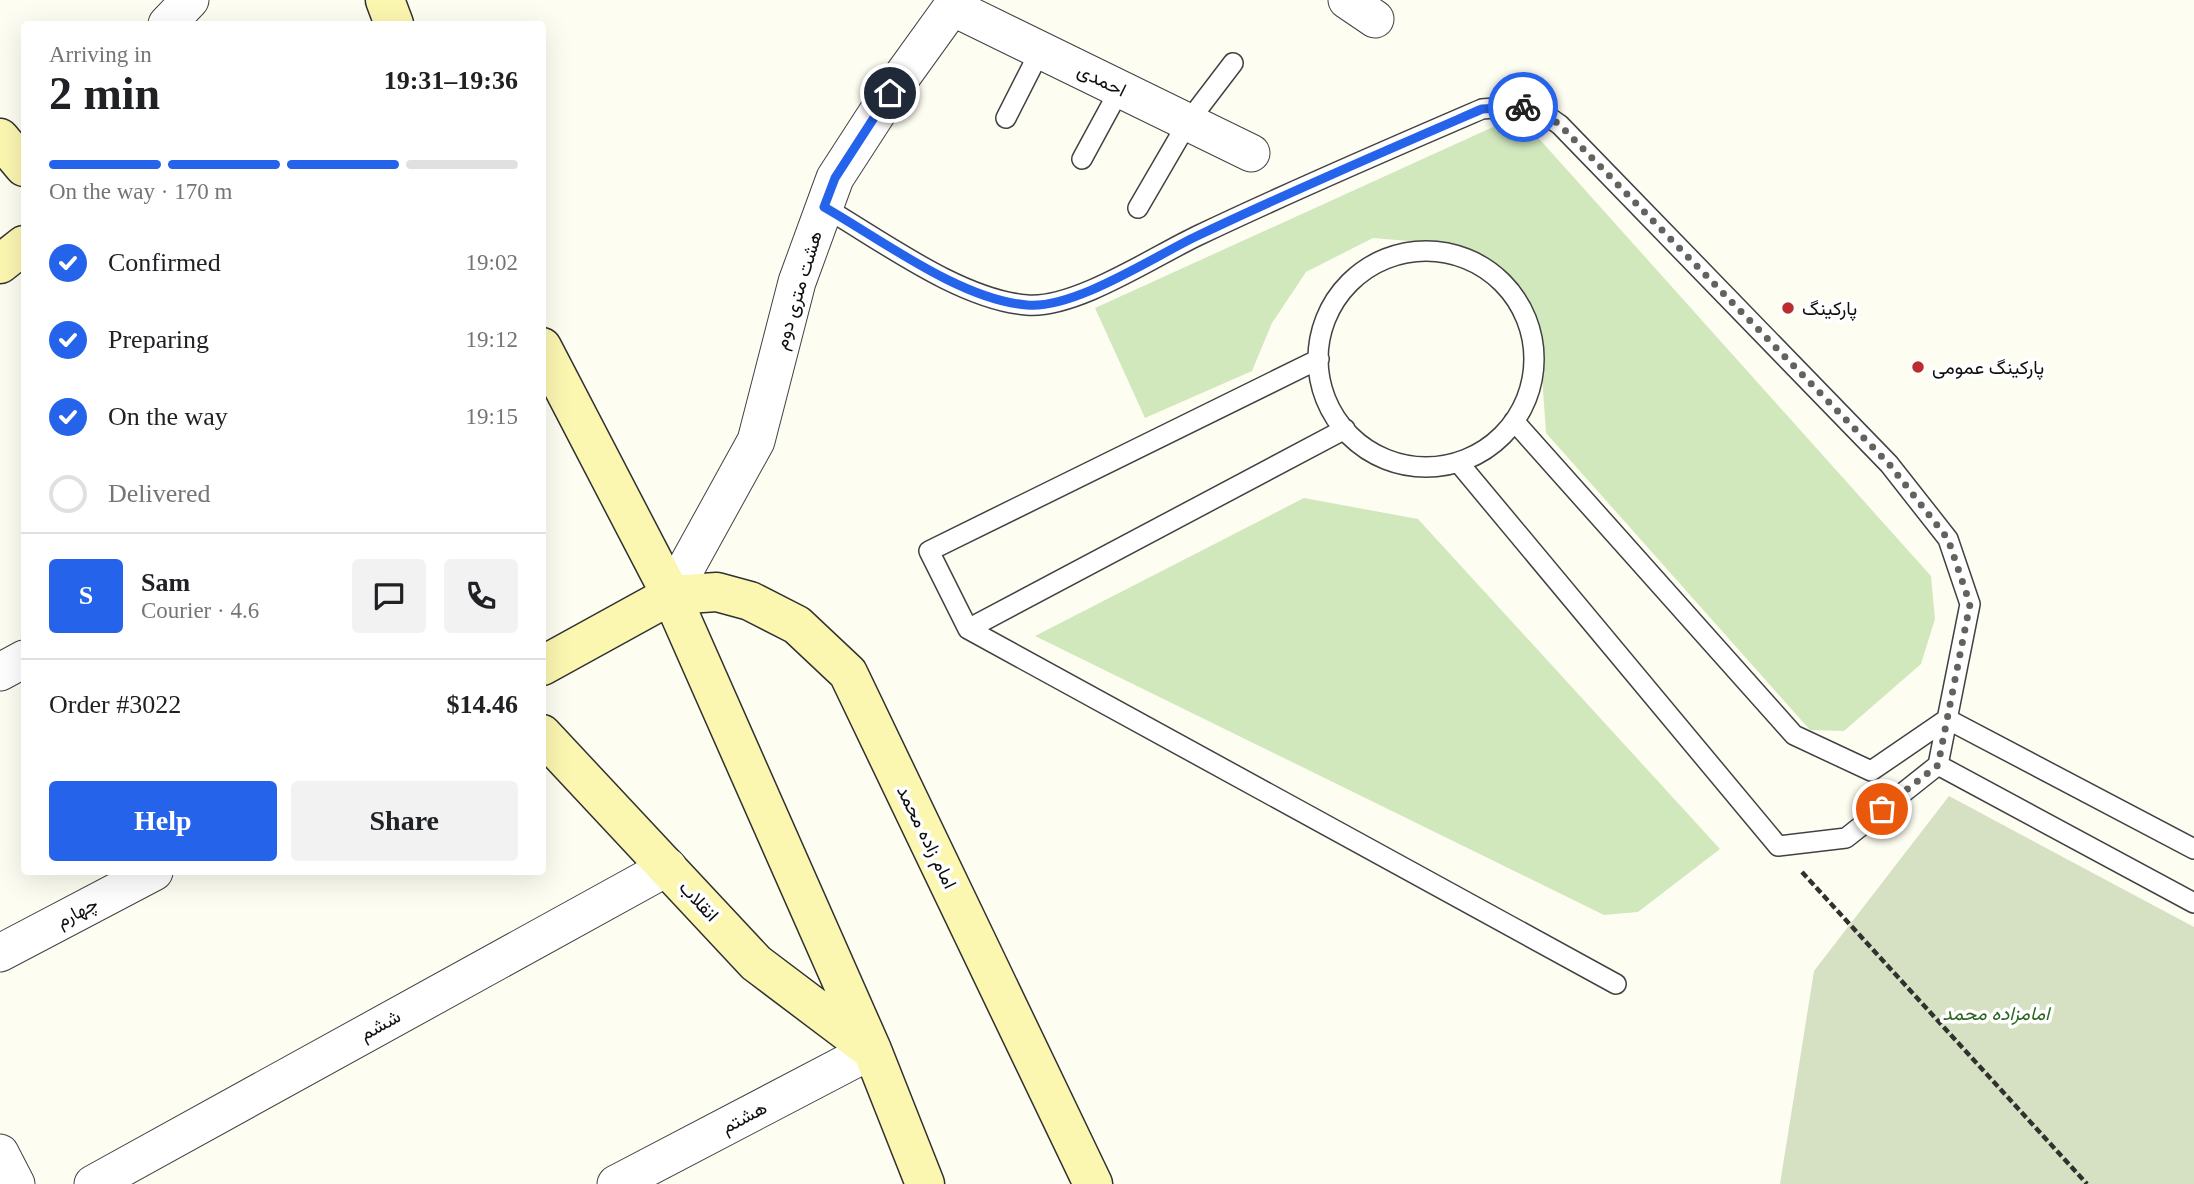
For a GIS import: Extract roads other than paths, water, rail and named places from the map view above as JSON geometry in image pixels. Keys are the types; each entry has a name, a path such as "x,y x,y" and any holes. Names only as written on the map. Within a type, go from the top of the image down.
{"street":[{"path":"170,21 190,0"},
{"path":"385,0 393,21"},
{"name":"احمدی","path":"954,4 1040,51 1251,153"},
{"name":"هشت متری دوم","path":"671,595 756,441 797,282 835,178 890,93 954,4"},
{"path":"0,138 21,163"},
{"path":"0,264 21,247"},
{"path":"546,354 671,595 872,1050 925,1184"},
{"name":"امام زاده محمد","path":"671,595 717,592 750,601 797,625 849,673 1093,1184"},
{"path":"546,664 671,595"},
{"path":"0,672 21,661"},
{"name":"انقلاب","path":"546,738 756,963 872,1050"},
{"name":"ششم","path":"93,1184 668,867"},
{"name":"چهارم","path":"0,953 148,875"},
{"name":"هشتم","path":"616,1184 872,1050"},
{"path":"0,1153 16,1184"}],"lane":[{"path":"1006,118 1040,51"},
{"path":"1138,208 1188,122 1233,63"},
{"path":"1082,159 1119,89"},
{"path":"824,207 960,286 989,298 1030,306 1074,298 1198,236 1482,109 1516,106 1539,109 1560,125 1889,464 1948,539 1970,604 1938,765 1846,838 1778,846 1458,462"},
{"path":"1420,250 1454,253 1485,268 1511,291 1527,321 1534,355 1530,390 1514,421 1491,446 1458,462 1422,467 1386,460 1355,441 1332,413 1319,379 1319,341 1330,307 1353,278 1384,258 1420,250"},
{"path":"1319,359 929,551 968,629 1616,984"},
{"path":"1514,421 1794,736 1871,771 1947,719"},
{"path":"968,629 1345,429"},
{"path":"1947,719 2194,849"},
{"path":"1938,765 2194,903"}],"place":[{"name":"پارکینگ","path":"1788,308"},
{"name":"پارکینگ عمومی","path":"1918,367"}],"park label":[{"name":"امامزاده محمد","path":"1996,1013"}]}
